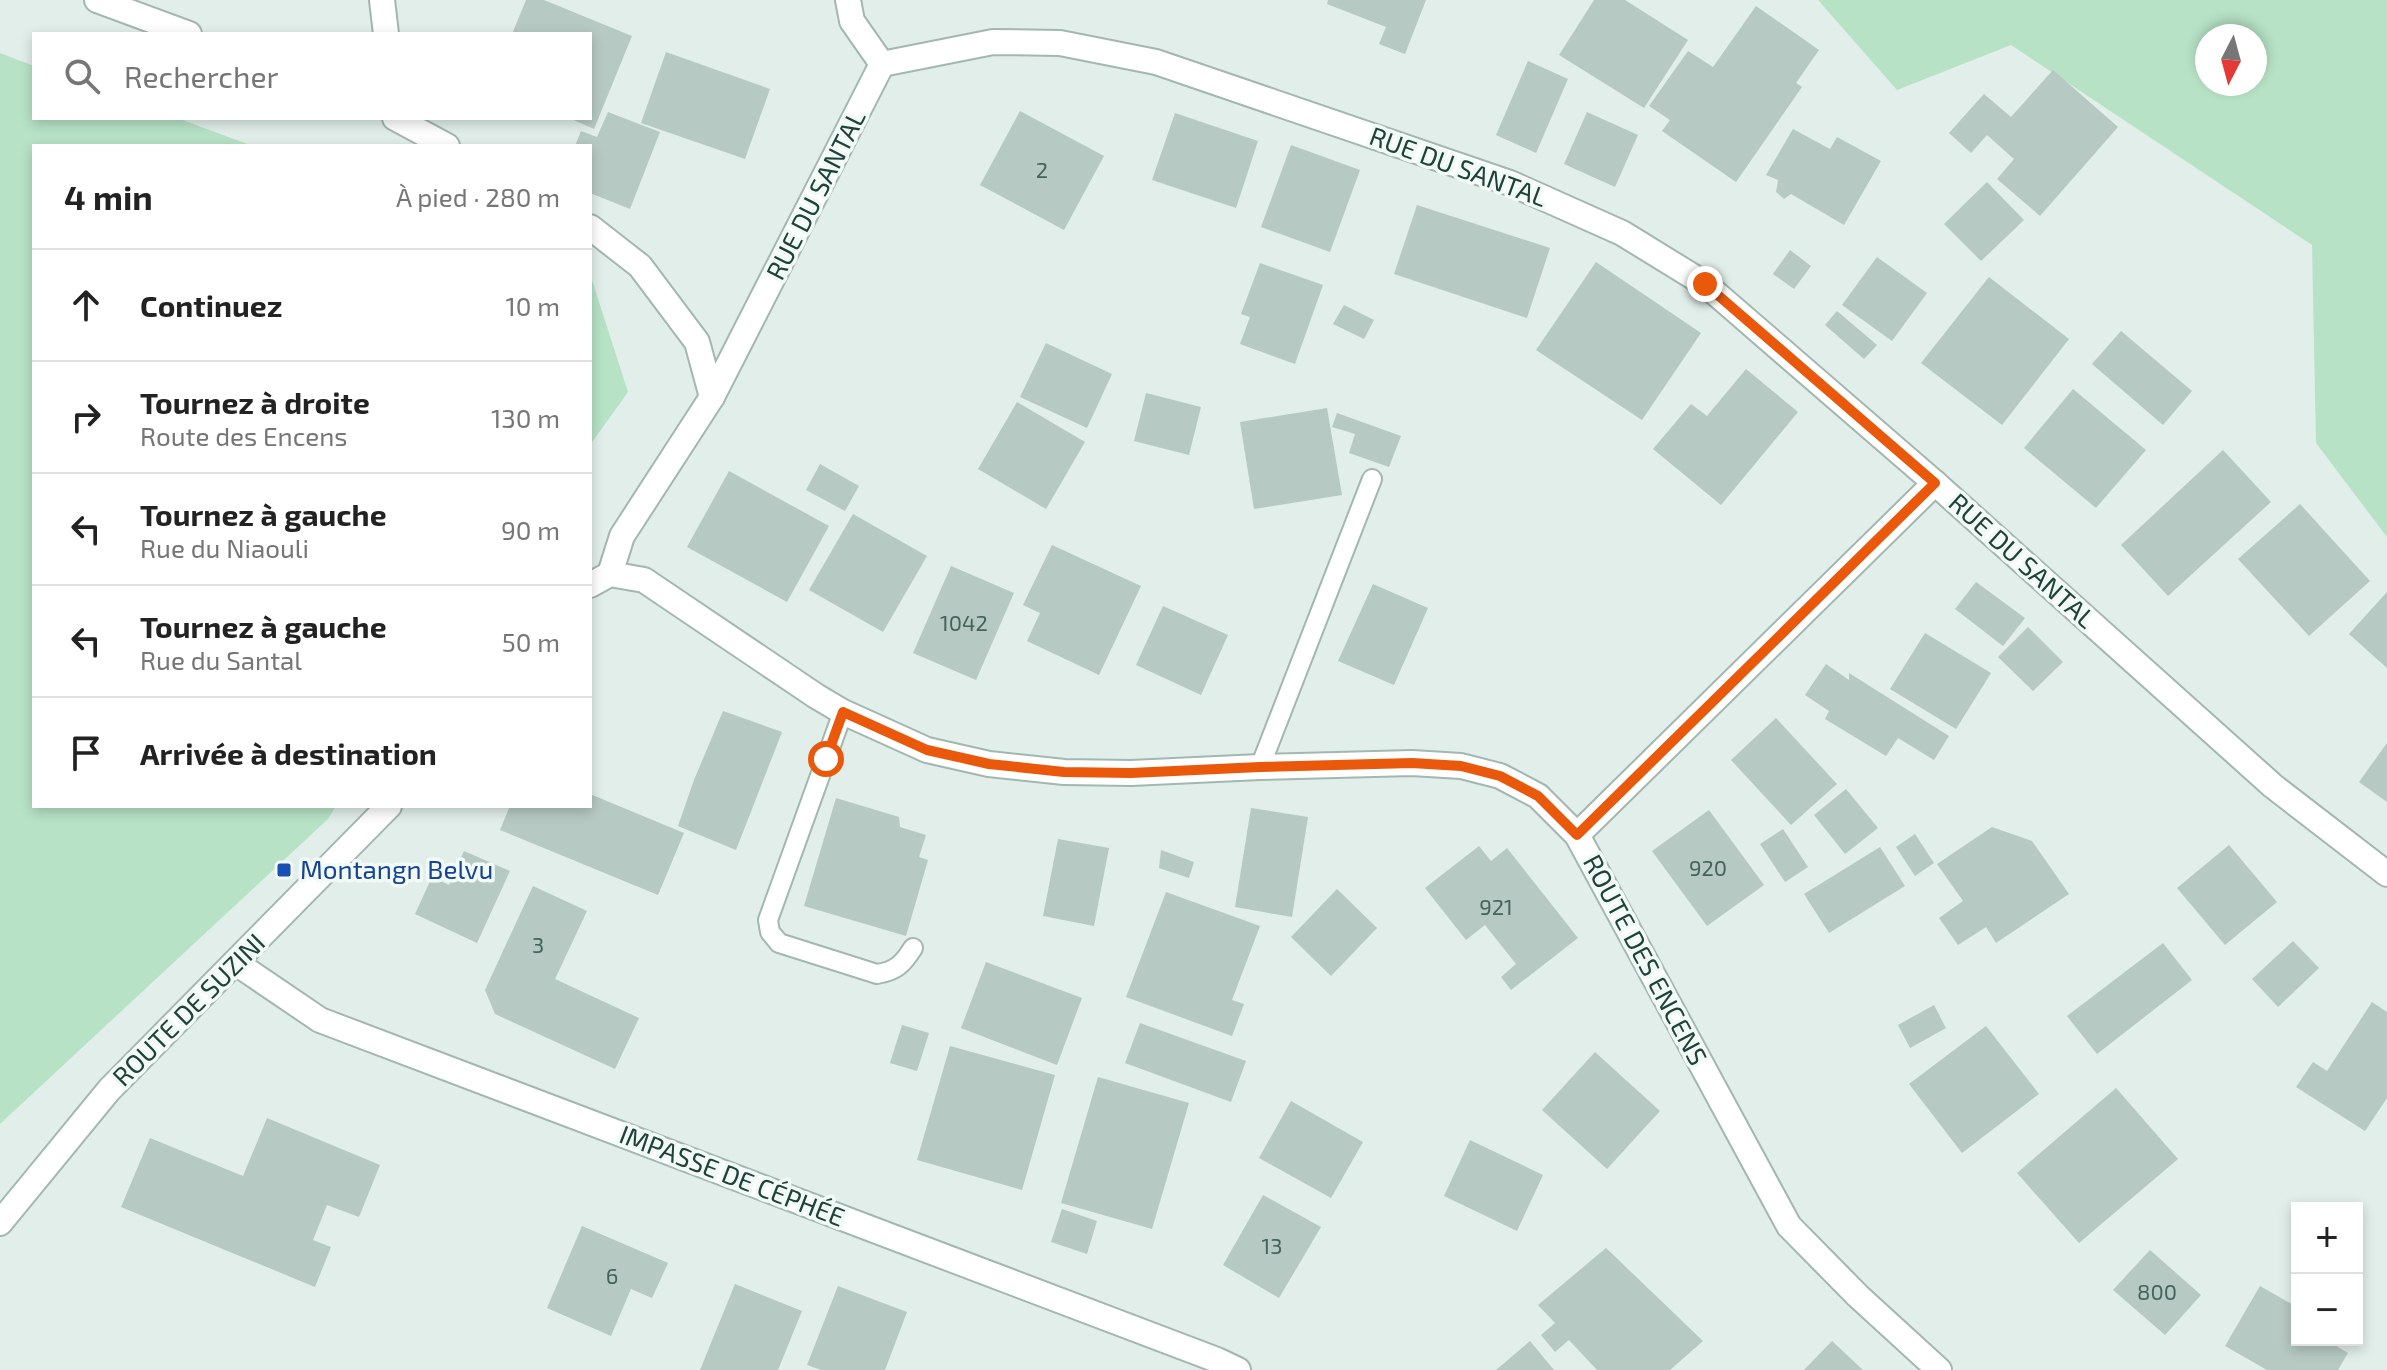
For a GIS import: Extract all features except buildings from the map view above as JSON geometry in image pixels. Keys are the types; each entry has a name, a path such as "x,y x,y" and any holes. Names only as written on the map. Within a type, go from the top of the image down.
{"street":[{"path":"97,0 184,32"},
{"path":"382,0 386,32"},
{"path":"848,0 852,21 882,64"},
{"name":"RUE DU SANTAL","path":"600,580 622,536 712,397 882,64 993,42 1060,43 1156,62 1510,183 1622,233 1705,284 1935,483 2273,786 2387,874"},
{"path":"399,120 443,144"},
{"path":"592,229 640,266 697,342 712,397"},
{"path":"1577,835 1935,483"},
{"name":"ROUTE DES ENCENS","path":"600,580 644,580 816,696 843,712 927,750 989,764 1064,772 1131,773 1412,763 1461,766 1500,776 1538,796 1577,835 1789,1226 1858,1296 1939,1370"},
{"name":"ROUTE DE SUZINI","path":"0,1223 109,1090 387,808"},
{"name":"IMPASSE DE CÉPHÉE","path":"236,963 320,1020 1238,1370"}],"lane":[{"path":"1260,767 1372,479"},
{"path":"843,712 768,920 770,932 779,943 877,974 890,972 904,963 913,948"}],"green space":[{"path":"1818,0 2387,0 2387,537 2316,443 2312,245 2011,45 1897,90"},
{"path":"0,53 32,65 32,120 182,120 248,144 32,144 32,808 335,808 328,819 0,1124"},
{"path":"592,280 628,392 592,442"}],"place":[{"name":"Montangn Belvu","path":"284,870"}],"route":[{"path":"826,759 843,712 927,750 989,764 1064,772 1131,773 1412,763 1461,766 1500,776 1538,796 1577,835 1935,483 1705,284"}]}
